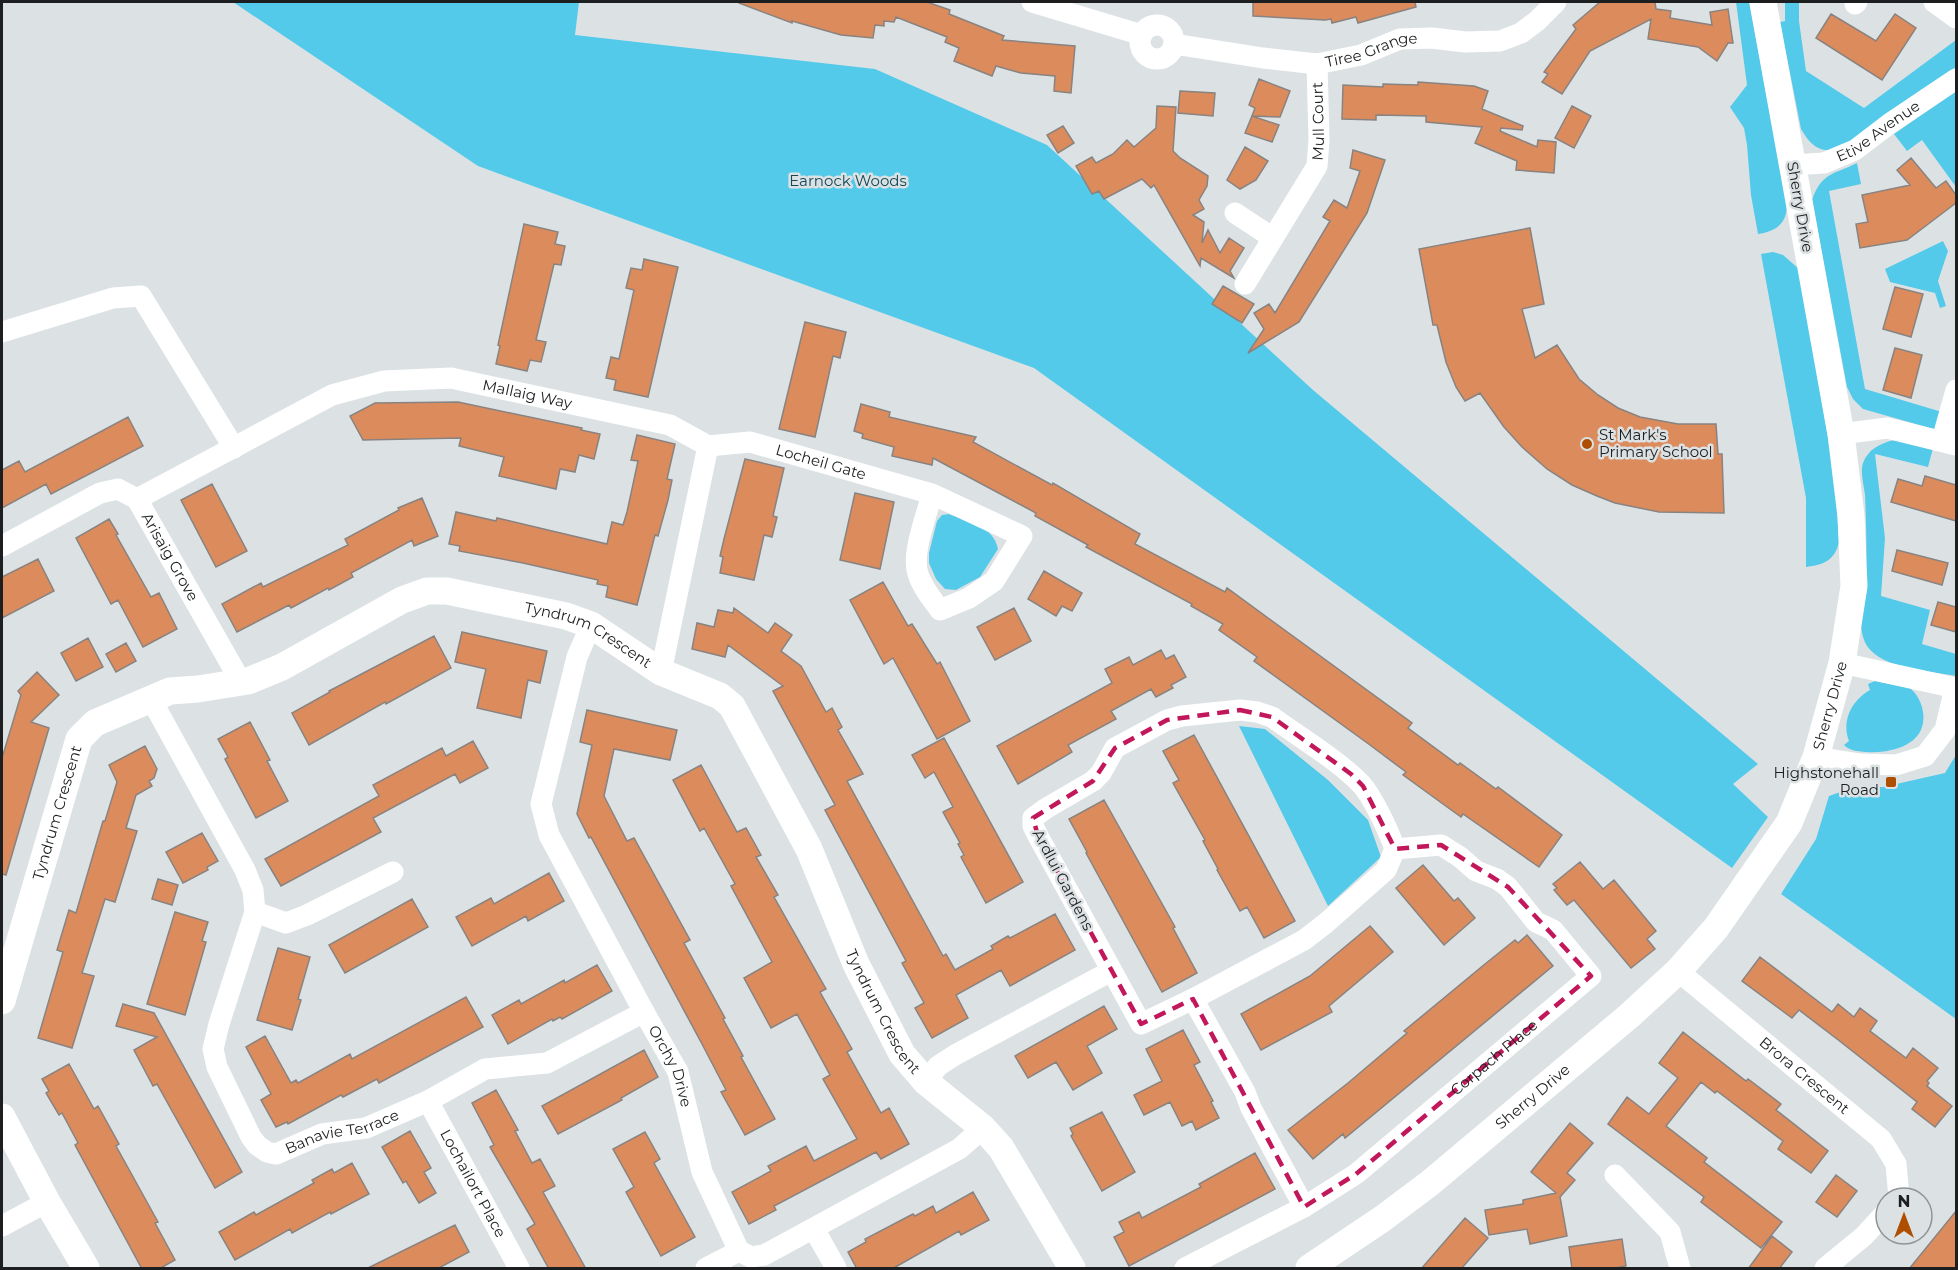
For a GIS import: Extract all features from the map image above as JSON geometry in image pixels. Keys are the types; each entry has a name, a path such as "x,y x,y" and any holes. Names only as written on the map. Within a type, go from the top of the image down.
{"street":[{"name":"Tiree Grange","path":"1032,2 1142,35 1149,27 1166,28 1173,36 1174,44 1317,64 1361,55 1400,39 1500,41 1521,33 1556,2"},
{"name":"Sherry Drive","path":"1310,1269 1430,1183 1678,972 1716,928 1789,823 1816,757 1842,663 1854,586 1851,516 1842,434 1763,2"},
{"path":"1934,2 1956,18"},
{"name":"Mull Court","path":"1245,284 1317,166 1319,140 1317,64"},
{"name":"Etive Avenue","path":"1793,165 1824,163 1855,150 1956,79"},
{"path":"1235,213 1273,238"},
{"path":"2,332 113,298 141,296 234,448"},
{"name":"Mallaig Way","path":"137,499 333,395 384,381 451,378 670,424 708,446"},
{"path":"1842,434 1887,428 1949,442 1956,390"},
{"name":"Locheil Gate","path":"708,446 750,442 932,494 1022,536 994,581 969,598 940,610 926,592 917,572 916,556 932,494"},
{"path":"661,672 708,446"},
{"name":"Arisaig Grove","path":"2,546 100,493 118,489 137,499 241,682"},
{"name":"Tyndrum Crescent","path":"2,1002 79,739 95,723 170,691 241,682 282,667 402,600 427,591 466,594 566,616 591,626 661,672 714,693 732,706 809,849 856,964 902,1054 926,1082 983,1128 1001,1148 1072,1269"},
{"name":"Orchy Drive","path":"591,626 577,657 541,804 549,835 678,1072 702,1172 739,1251"},
{"path":"1816,757 1860,764 1896,765 1925,756 1945,730 1956,688 1842,663"},
{"name":"Banavie Terrace","path":"151,699 245,870 253,890 255,912 213,1049 217,1067 251,1137 267,1152 276,1154 322,1134 366,1128 428,1101 486,1069 547,1063 644,1012"},
{"name":"Ardlui Gardens","path":"1240,710 1257,712 1272,717 1351,774 1363,786 1395,849 1386,870 1304,940 1141,1024 1112,971 1038,836 1033,826 1033,818 1093,781 1101,773 1115,748 1167,720 1182,716 1240,710"},
{"name":"Corpach Place","path":"1185,1269 1304,1207 1356,1174 1591,976 1553,930 1536,922 1514,893 1503,883 1476,871 1441,844 1395,849"},
{"path":"255,912 286,923 307,915 393,872"},
{"path":"926,1082 938,1066 955,1054 1112,971"},
{"name":"Brora Crescent","path":"1678,972 1881,1139 1896,1164 1898,1186"},
{"path":"1193,999 1245,1092 1251,1108 1304,1207"},
{"name":"Lochailort Place","path":"428,1101 519,1269"},
{"path":"2,1117 46,1202 86,1269"},
{"path":"706,1269 739,1251 751,1257 764,1255 959,1149 983,1128"},
{"path":"1615,1175 1670,1232 1680,1269"},
{"path":"2,1226 46,1202"},
{"path":"1825,1269 1874,1225"},
{"path":"814,1229 836,1269"}],"highlighted area":[{"path":"1240,710 1272,717 1351,774 1363,786 1395,849 1441,845 1508,887 1591,976 1356,1174 1304,1207 1193,999 1141,1024 1038,836 1033,818 1093,781 1115,748 1167,720"}],"green space":[{"name":"Earnock Woods","path":"233,2 579,2 575,35 875,69 1047,145 1313,390 1758,764 1733,784 1768,817 1732,868 1034,368 478,166"},
{"path":"1736,2 1749,2 1787,204 1783,221 1770,231 1758,234 1751,195 1744,128 1730,107 1747,85"},
{"path":"1785,2 1799,2 1799,21 1806,71 1864,108 1956,40 1956,67 1851,142 1840,148 1820,149 1801,129 1780,22 1785,21"},
{"path":"1956,91 1956,187 1922,140 1907,151 1894,134"},
{"path":"1857,163 1861,184 1829,191 1865,389 1942,412 1937,430 1863,409 1853,399 1847,387 1812,200 1824,179"},
{"path":"1943,241 1948,251 1938,281 1946,306 1940,308 1935,293 1890,282 1885,269"},
{"path":"1773,252 1783,255 1799,269 1835,478 1839,542 1832,557 1818,565 1806,567 1806,498 1761,254"},
{"path":"1894,440 1933,448 1928,467 1875,454 1885,538 1881,596 1930,610 1922,644 1956,654 1956,676 1908,668 1884,660 1874,654 1863,638 1861,618 1866,578 1866,541 1862,467 1865,458 1872,450"},
{"path":"949,514 986,530 996,541 998,549 980,577 956,590 945,589 936,579 929,563 929,553 937,521 942,515"},
{"path":"1875,681 1910,688 1922,705 1923,723 1920,732 1914,740 1896,749 1876,752 1851,750 1844,745 1849,741 1847,719 1853,705 1870,690 1868,684"},
{"path":"1239,726 1265,729 1328,780 1368,820 1381,857 1328,906"},
{"path":"1956,755 1956,1019 1781,894 1816,839 1829,796 1854,787 1883,787 1945,773"}],"building":[{"path":"739,2 927,2 950,10 949,14 1004,36 1002,40 1075,46 1071,93 1054,91 1055,76 1021,73 996,66 992,76 954,61 959,48 945,42 947,37 896,17 894,22 884,21 884,26 875,25 873,38 841,35 792,21 792,23"},
{"path":"1253,2 1415,2 1416,7 1358,23 1356,17 1332,23 1331,19 1253,16"},
{"path":"1600,2 1655,2 1656,9 1671,11 1670,18 1712,25 1710,12 1728,9 1733,43 1728,43 1717,61 1698,47 1648,39 1651,19 1590,51 1562,94 1542,82 1548,74 1544,72 1576,29 1573,25"},
{"path":"1831,14 1876,41 1895,14 1916,28 1882,80 1816,38"},
{"path":"1259,79 1290,91 1280,117 1252,116 1255,108 1249,105"},
{"path":"1418,82 1474,86 1488,91 1482,109 1523,126 1522,130 1501,128 1500,131 1537,147 1538,140 1556,142 1554,173 1516,170 1517,161 1475,143 1482,127 1426,122 1426,116 1376,115 1376,120 1342,119 1343,85 1383,87 1383,84 1418,85"},
{"path":"1180,91 1215,93 1213,116 1178,113"},
{"path":"1157,106 1176,107 1173,151 1208,176 1207,186 1199,200 1204,209 1193,215 1204,222 1202,243 1208,230 1220,253 1229,238 1244,248 1230,271 1234,278 1201,258 1200,266 1154,185 1151,188 1142,179 1104,199 1099,191 1092,194 1076,166 1092,157 1096,163 1113,154 1127,140 1134,147 1156,128"},
{"path":"1572,106 1591,116 1574,148 1555,138"},
{"path":"1252,116 1279,125 1272,142 1245,133"},
{"path":"1063,126 1074,143 1058,153 1047,135"},
{"path":"1245,147 1268,161 1256,180 1240,189 1227,180"},
{"path":"1353,150 1385,160 1367,213 1299,322 1248,353 1264,329 1254,313 1269,304 1275,313 1330,221 1323,217 1334,200 1347,208 1360,171 1350,168"},
{"path":"1911,158 1936,188 1946,181 1956,195 1956,203 1907,240 1860,248 1856,224 1868,222 1862,195 1910,185 1897,170"},
{"path":"524,224 558,232 555,244 565,246 561,265 554,264 536,340 546,342 541,362 530,360 527,371 496,364"},
{"path":"1530,228 1544,304 1522,309 1535,358 1557,345 1579,379 1618,408 1640,417 1678,424 1716,424 1718,454 1722,454 1724,513 1659,512 1615,503 1597,496 1572,485 1547,469 1522,447 1504,427 1480,393 1465,401 1456,387 1446,362 1437,325 1433,325 1419,249"},
{"path":"644,259 678,267 648,397 614,390 616,380 606,378 611,357 619,359 634,290 626,288 631,268 642,270"},
{"path":"1223,286 1254,304 1242,323 1212,304"},
{"path":"1895,287 1923,294 1911,337 1883,329"},
{"path":"805,322 846,332 840,358 833,356 815,437 779,429"},
{"path":"1895,348 1922,355 1911,398 1883,390"},
{"path":"458,402 582,428 581,430 600,434 594,459 579,455 575,472 560,469 556,489 499,476 504,457 459,446 461,438 363,440 350,416 375,403"},
{"path":"861,404 890,412 889,417 976,437 973,442 1052,485 1053,483 1140,534 1135,544 1225,592 1227,588 1412,723 1408,728 1458,765 1460,763 1496,789 1498,787 1562,835 1539,867 1463,814 1461,817 1403,775 1406,772 1254,661 1257,657 1219,630 1223,624 1191,606 1192,604 1086,547 1088,545 1035,516 1036,513 933,458 932,465 892,456 894,447 862,438 863,434 854,431"},
{"path":"128,417 143,446 51,494 46,484 2,508 2,470 19,461 25,472"},
{"path":"637,435 675,444 667,479 672,480 668,500 658,536 655,535 637,605 606,597 608,586 597,584 598,580 459,551 460,546 449,544 456,512 496,521 497,518 607,544 612,522 623,525 627,512 638,461 631,460"},
{"path":"745,459 784,468 773,516 777,517 772,537 764,535 754,580 720,573 723,557 720,556"},
{"path":"1925,476 1956,485 1956,521 1891,502 1898,479 1922,486"},
{"path":"212,484 247,551 216,567 181,500"},
{"path":"855,493 894,502 880,569 840,560"},
{"path":"422,498 438,536 414,546 412,540 351,573 353,577 329,590 328,588 291,608 289,605 237,632 222,604 261,583 263,587 348,545 345,539 399,510 398,508"},
{"path":"109,519 151,597 159,593 177,629 143,647 118,600 111,604 76,538"},
{"path":"1897,550 1948,563 1942,585 1892,571"},
{"path":"38,559 54,591 2,618 2,577"},
{"path":"1044,571 1082,593 1072,611 1062,606 1056,616 1028,599"},
{"path":"883,582 908,626 912,624 937,664 940,662 970,721 937,739 893,658 884,664 850,600"},
{"path":"1938,602 1956,607 1956,632 1931,625"},
{"path":"734,608 768,633 775,623 792,635 781,651 801,666 826,712 832,708 842,727 838,730 863,774 847,781 943,956 946,954 955,970 993,949 991,946 1008,936 1010,938 1055,914 1075,950 1010,986 1001,970 956,995 968,1018 932,1038 915,1008 924,1003 902,963 906,961 825,810 835,805 773,691 783,686 728,645 725,657 692,649 697,623 714,627 718,610 733,613"},
{"path":"1014,608 1031,641 995,660 977,627"},
{"path":"462,632 547,651 540,683 528,680 521,718 477,708 486,669 455,662"},
{"path":"434,636 451,668 309,745 292,713"},
{"path":"88,638 103,667 76,681 61,653"},
{"path":"126,643 136,661 116,672 106,654"},
{"path":"1161,650 1166,659 1174,655 1186,677 1171,685 1173,688 1156,697 1151,689 1111,711 1116,719 1068,745 1072,752 1018,784 997,746 1112,683 1105,669 1129,657 1133,665"},
{"path":"37,672 59,695 31,722 49,728 6,875 2,874 2,758 21,695 18,691"},
{"path":"587,710 677,730 670,760 614,749 604,796 627,841 634,838 690,940 684,943 725,1018 723,1019 743,1056 741,1057 775,1119 745,1135 721,1092 726,1090 702,1044 577,814 592,745 580,742"},
{"path":"250,722 288,801 256,818 225,759 228,757 218,739"},
{"path":"1194,735 1295,921 1264,938 1247,907 1240,911 1217,870 1203,841 1205,840 1173,783 1179,780 1163,751"},
{"path":"944,738 1023,882 986,903 961,857 964,855 958,844 960,843 943,812 953,807 934,772 925,778 912,755"},
{"path":"473,741 488,768 460,783 455,774 373,818 381,832 281,886 265,859 379,796 373,785 442,748 446,756"},
{"path":"145,746 157,769 154,778 149,781 152,786 136,795 126,828 137,831 115,902 105,899 82,973 94,976 72,1048 38,1038 63,952 57,950 69,910 76,913 117,782 109,765"},
{"path":"701,765 737,832 746,828 761,855 756,857 778,895 774,897 826,989 820,992 852,1049 847,1052 881,1113 889,1108 909,1144 881,1159 876,1152 774,1206 776,1210 749,1224 732,1192 771,1171 768,1166 806,1146 814,1161 857,1139 823,1079 830,1075 797,1014 771,1028 744,978 772,962 731,886 735,884 704,828 700,831 673,780"},
{"path":"1104,800 1175,927 1173,928 1197,973 1162,992 1069,819"},
{"path":"202,833 218,861 207,867 208,870 183,883 166,852"},
{"path":"1580,862 1603,889 1614,880 1656,931 1647,939 1655,949 1631,968 1574,900 1567,905 1554,890 1557,888 1553,884"},
{"path":"1423,865 1454,901 1458,898 1475,918 1444,945 1396,888"},
{"path":"549,873 564,901 528,921 526,916 472,946 456,917 491,898 494,904"},
{"path":"158,879 178,885 172,905 152,899"},
{"path":"412,899 428,927 345,973 329,945"},
{"path":"175,912 208,922 202,941 206,942 185,1015 147,1004"},
{"path":"1370,926 1393,952 1329,1006 1332,1012 1261,1050 1241,1014 1310,976"},
{"path":"1527,935 1553,966 1345,1138 1343,1134 1313,1159 1288,1130 1348,1083 1407,1033 1404,1031 1485,964 1515,940 1518,943"},
{"path":"278,948 310,957 292,1030 257,1020"},
{"path":"1760,957 1832,1012 1838,1004 1854,1017 1860,1008 1877,1021 1870,1031 1906,1058 1913,1048 1938,1068 1927,1081 1929,1083 1927,1086 1952,1106 1935,1127 1912,1109 1917,1102 1799,1010 1792,1018 1742,981"},
{"path":"597,965 612,991 562,1019 560,1017 553,1021 552,1019 508,1044 492,1015 519,1000 521,1004"},
{"path":"466,997 483,1027 379,1083 377,1079 343,1097 341,1095 288,1124 287,1122 276,1127 261,1100 271,1094 246,1047 265,1036 291,1083 296,1080 298,1083 350,1054 352,1059"},
{"path":"123,1004 154,1013 242,1172 215,1188 157,1084 153,1086 134,1050 157,1037 116,1026"},
{"path":"1104,1006 1117,1029 1087,1046 1102,1073 1073,1090 1056,1062 1028,1078 1015,1056"},
{"path":"1183,1030 1200,1062 1194,1065 1213,1101 1211,1102 1219,1118 1196,1130 1192,1121 1182,1126 1170,1102 1144,1115 1134,1095 1162,1081 1146,1049"},
{"path":"1683,1032 1746,1081 1748,1079 1781,1104 1776,1110 1828,1151 1811,1173 1778,1149 1783,1141 1717,1091 1715,1093 1701,1082 1666,1126 1707,1158 1704,1162 1782,1222 1761,1248 1701,1202 1704,1197 1608,1124 1627,1097 1649,1114 1678,1078 1659,1063"},
{"path":"644,1050 658,1077 621,1098 622,1100 558,1134 542,1106"},
{"path":"69,1064 94,1109 98,1106 119,1144 116,1146 158,1222 155,1223 175,1260 159,1269 142,1269 75,1145 78,1143 62,1113 59,1115 46,1093 49,1091 42,1079"},
{"path":"496,1090 518,1130 515,1131 532,1163 540,1159 555,1186 543,1192 586,1269 549,1269 527,1229 535,1224 490,1147 494,1145 472,1103"},
{"path":"1102,1112 1135,1172 1102,1191 1071,1136 1073,1134 1070,1128"},
{"path":"1570,1123 1593,1143 1567,1173 1575,1180 1560,1197 1567,1236 1530,1244 1527,1229 1489,1235 1485,1210 1523,1204 1523,1200 1556,1193 1531,1172"},
{"path":"410,1131 431,1168 424,1172 436,1193 419,1203 406,1181 403,1183 382,1147"},
{"path":"645,1132 660,1159 654,1163 695,1237 661,1256 626,1192 634,1187 613,1149"},
{"path":"1255,1153 1275,1189 1129,1266 1114,1237 1124,1232 1119,1222 1139,1212 1142,1218 1201,1187 1199,1184"},
{"path":"352,1163 369,1194 292,1233 290,1229 235,1260 219,1232 254,1212 256,1215 314,1183 312,1180 332,1169 334,1173"},
{"path":"1836,1175 1857,1191 1837,1217 1816,1202"},
{"path":"973,1192 989,1220 961,1235 959,1231 892,1269 857,1269 848,1252 866,1242 865,1239 933,1206 936,1213"},
{"path":"1956,1211 1956,1269 1909,1269 1928,1246 1934,1246 1934,1238"},
{"path":"1465,1218 1488,1238 1461,1269 1421,1269"},
{"path":"455,1225 469,1252 437,1269 366,1269"},
{"path":"1772,1236 1792,1252 1779,1269 1748,1269"},
{"path":"1622,1239 1626,1266 1609,1269 1572,1269 1569,1247"}],"place":[{"name":"St Mark's Primary School","path":"1587,444"},
{"name":"Highstonehall Road","path":"1891,782"}]}
